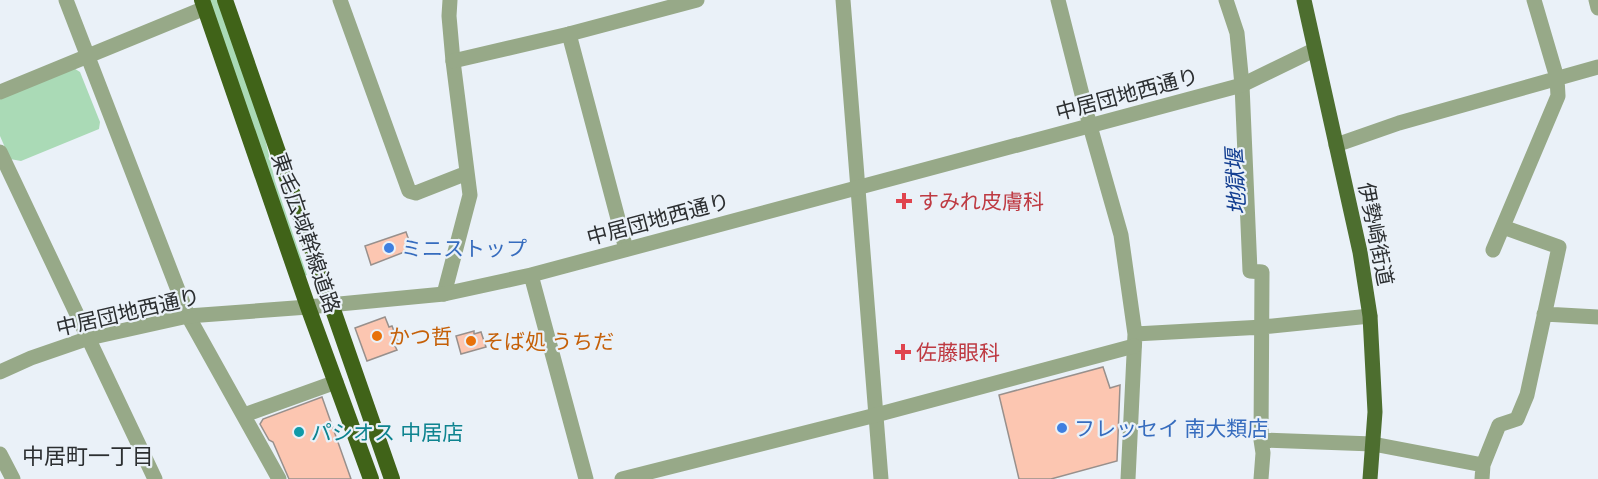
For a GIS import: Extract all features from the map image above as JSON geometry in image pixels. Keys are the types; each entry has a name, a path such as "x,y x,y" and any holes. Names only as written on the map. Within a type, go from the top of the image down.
{"highway":[{"name":"東毛広域幹線道路","path":"225,0 392,479"},
{"name":"東毛広域幹線道路","path":"203,4 308,307 371,479"}],"main road":[{"name":"伊勢崎街道","path":"1304,0 1360,252 1370,316 1376,412 1370,479"}],"street":[{"path":"66,0 188,316 279,479"},
{"path":"340,0 409,191 416,193 467,173"},
{"path":"444,294 470,195 453,61 450,0"},
{"path":"453,61 569,34 697,0"},
{"path":"843,0 881,479"},
{"path":"1058,0 1121,235 1135,340 1128,479"},
{"path":"1226,0 1237,33 1242,85 1250,271 1262,272 1261,440 1263,453 1261,479"},
{"path":"1493,250 1558,96 1557,78 1534,0"},
{"path":"1596,0 1598,8"},
{"path":"0,92 203,4"},
{"path":"569,34 626,249"},
{"name":"中居団地西通り","path":"0,372 31,358 89,338 188,316 444,294 531,275 1242,85 1314,50"},
{"path":"1336,145 1399,123 1598,67"},
{"path":"0,152 155,479"},
{"path":"1261,440 1373,444 1483,472 1499,425 1517,419 1523,403 1559,247 1503,227"},
{"path":"531,275 586,479"},
{"path":"1544,314 1598,316"},
{"path":"622,479 876,415 1135,340 1370,316"},
{"path":"244,415 336,382"},
{"path":"0,454 13,479"}],"green space":[{"path":"209,0 218,0 261,121 275,181 307,275 304,276"},
{"path":"72,67 80,72 100,122 99,129 21,161 10,159 0,136 0,96"}],"building":[{"name":"ミニストップ","path":"406,232 412,249 371,265 365,246"},
{"name":"かつ哲","path":"385,317 389,327 392,326 399,344 395,346 397,350 367,361 355,328"},
{"name":"そば処 うちだ","path":"474,331 474,334 481,332 486,347 461,354 456,336"},
{"name":"フレッセイ 南大類店","path":"1103,367 1110,388 1120,385 1117,461 1051,479 1019,479 999,395"},
{"name":"パシオス 中居店","path":"322,397 351,479 289,479 273,442 269,440 260,424 263,419"}],"place":[{"name":"すみれ皮膚科","path":"904,201"},
{"name":"ミニストップ","path":"389,248"},
{"name":"かつ哲","path":"377,336"},
{"name":"そば処 うちだ","path":"471,341"},
{"name":"佐藤眼科","path":"903,352"},
{"name":"フレッセイ 南大類店","path":"1062,428"},
{"name":"パシオス 中居店","path":"299,432"}],"district":[{"name":"中居町一丁目","path":"88,456"}],"water label":[{"name":"地獄堰","path":"1236,182"}]}
